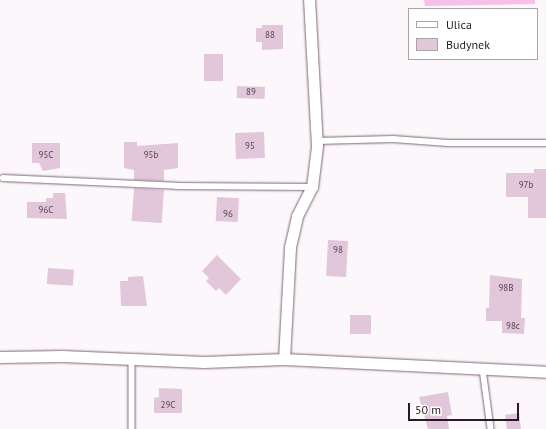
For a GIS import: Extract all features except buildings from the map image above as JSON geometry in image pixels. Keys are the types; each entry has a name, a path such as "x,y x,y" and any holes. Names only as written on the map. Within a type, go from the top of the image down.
{"street":[{"path":"284,359 290,247 297,216 312,187 316,141 309,0"},
{"path":"0,357 62,356 132,361 231,362 284,359 546,372"}],"lane":[{"path":"316,141 393,139 448,143 546,143"},
{"path":"3,178 176,186 312,187"},
{"path":"132,361 132,429"},
{"path":"483,369 491,429"}],"shaded area":[{"path":"424,0 535,0 535,4 425,6"}]}
